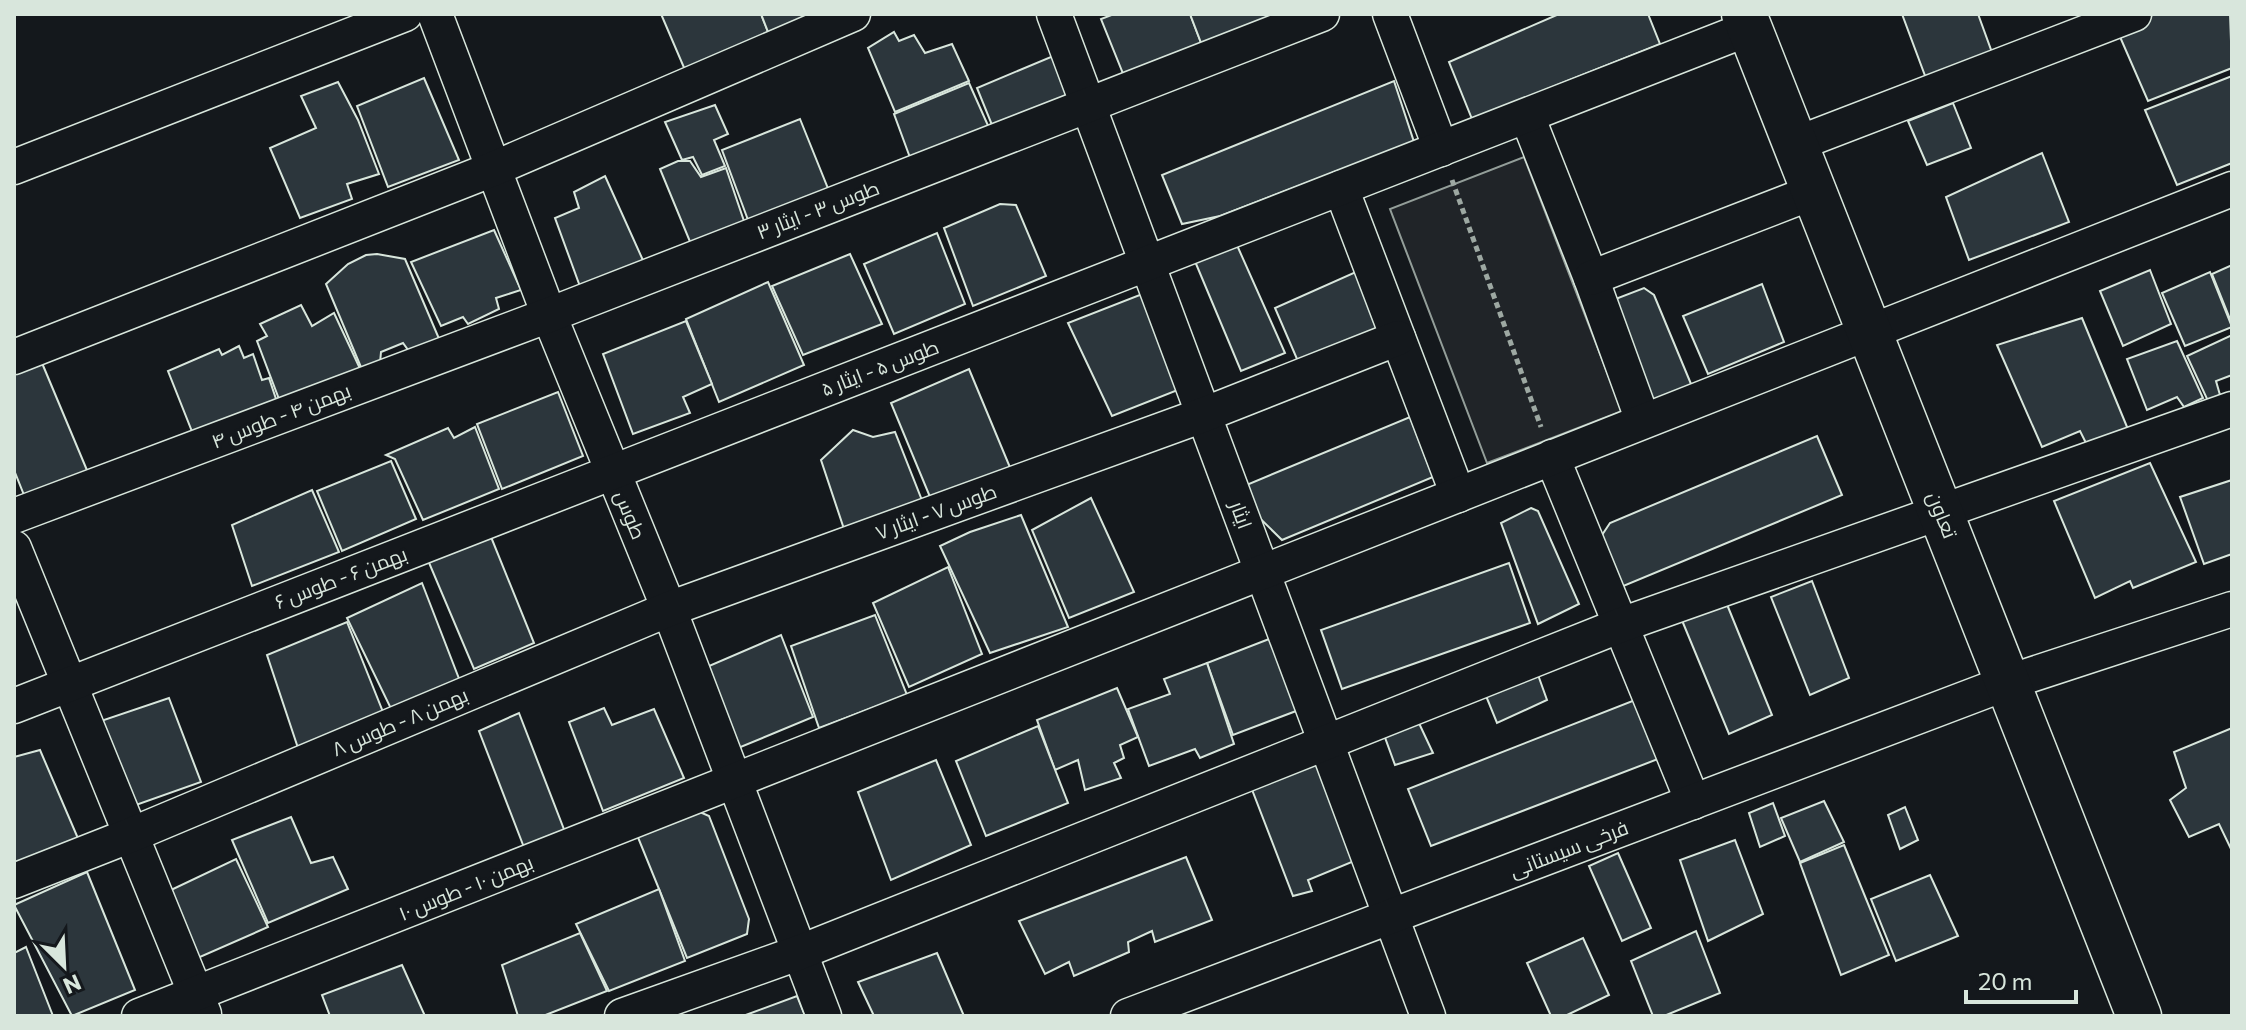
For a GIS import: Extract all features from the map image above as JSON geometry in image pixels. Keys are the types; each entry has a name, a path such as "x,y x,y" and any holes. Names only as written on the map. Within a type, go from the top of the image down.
{"main road":[{"name":"تعاون","path":"1747,21 2139,1016"}],"street":[{"path":"14,167 405,14"},
{"name":"طوس","path":"435,14 549,315 669,609 824,1016"},
{"path":"14,357 493,169 853,14"},
{"name":"ایثار","path":"1054,14 1428,1016"},
{"name":"طوس ۳ - ایثار ۳","path":"549,315 1322,14"},
{"path":"1390,14 1441,149"},
{"path":"1796,144 2134,14"},
{"name":"طوس ۵ - ایثار ۵","path":"613,472 1527,116 1747,21"},
{"path":"1527,116 1643,421"},
{"path":"1341,188 1458,495"},
{"name":"بهمن ۱۰ - طوس ۱۰","path":"139,1016 201,1006 735,781 2232,189"},
{"path":"1591,278 1816,191"},
{"name":"بهمن ۴ - طوس ۴","path":"14,516 549,315"},
{"name":"طوس ۷ - ایثار ۷","path":"669,609 1203,415 1398,338"},
{"path":"622,1016 798,953 1621,625 2232,409"},
{"path":"1552,457 1693,802"},
{"name":"بهمن ۶ - طوس ۶","path":"14,706 613,472"},
{"path":"14,548 201,1006"},
{"name":"بهمن ۸ - طوس ۸","path":"14,881 669,609"},
{"name":"فرخی سیستانی","path":"1128,1016 2009,682 2232,609"}],"path":[{"path":"1441,149 1552,457"}],"shaded area":[{"path":"1524,157 1622,411 1487,463 1390,209"}],"building":[{"path":"661,14 761,14 770,37 685,70"},
{"path":"761,14 824,14 770,37"},
{"path":"1114,14 1190,14 1203,48 1124,76 1101,19"},
{"path":"1190,14 1276,14 1203,48"},
{"path":"1559,14 1648,14 1660,44 1472,119 1449,62"},
{"path":"1902,14 1978,14 1994,58 1927,81"},
{"path":"2155,14 2230,14 2232,68 2148,101 2117,30"},
{"path":"894,32 899,41 914,35 925,53 952,44 969,81 895,112 868,48"},
{"path":"1058,54 1076,97 994,130 977,88"},
{"path":"2232,76 2232,163 2177,185 2145,110"},
{"path":"424,78 459,160 388,187 357,106"},
{"path":"1394,81 1414,142 1220,216 1182,224 1162,175"},
{"path":"338,82 358,120 379,174 347,184 352,199 300,218 270,148 316,128 301,96"},
{"path":"969,83 990,130 912,163 894,114"},
{"path":"1953,103 1971,148 1927,165 1908,121"},
{"path":"715,105 728,134 714,140 725,166 702,175 693,157 682,160 665,122"},
{"path":"800,119 831,196 751,228 722,150"},
{"path":"2042,153 2069,222 1969,260 1946,197"},
{"path":"678,161 690,161 701,177 726,168 746,227 693,249 660,169"},
{"path":"605,176 646,267 582,292 555,218 579,208 574,192"},
{"path":"1000,204 1016,205 1046,276 973,306 944,228"},
{"path":"494,230 521,290 496,298 499,309 468,324 463,317 441,326 411,262"},
{"path":"937,233 965,304 894,334 864,264"},
{"path":"1236,243 1285,353 1241,371 1194,259"},
{"path":"850,254 882,324 803,355 772,286"},
{"path":"366,255 405,259 440,341 411,354 403,343 381,352 380,363 363,372 326,284 348,264"},
{"path":"2232,265 2232,324 2212,274"},
{"path":"1367,267 1392,329 1300,366 1275,308"},
{"path":"2150,270 2171,324 2123,346 2100,291"},
{"path":"2210,272 2232,327 2185,346 2162,293"},
{"path":"768,282 804,365 719,402 686,319"},
{"path":"1762,284 1784,342 1708,374 1683,316"},
{"path":"1644,288 1654,295 1696,396 1655,410 1610,310 1618,298"},
{"path":"1155,289 1193,384 1112,416 1068,323"},
{"path":"301,305 312,326 334,313 363,375 282,407 257,341 267,336 260,324"},
{"path":"2082,318 2132,439 2091,453 2080,431 2042,447 1997,345"},
{"path":"686,321 712,384 683,397 690,413 633,434 603,354"},
{"path":"2232,335 2232,375 2216,381 2220,395 2208,401 2187,356"},
{"path":"2177,341 2203,398 2184,407 2177,397 2147,410 2127,359"},
{"path":"239,346 244,358 253,354 262,380 269,378 278,405 195,439 168,371 219,349 222,355"},
{"path":"42,363 89,475 26,500 14,470 14,372"},
{"path":"969,369 1014,477 935,509 891,403"},
{"path":"558,392 583,456 502,489 477,424"},
{"path":"1410,417 1433,477 1282,540 1232,491"},
{"path":"475,427 499,489 423,520 395,459 386,455 448,428 454,438"},
{"path":"853,430 873,437 895,432 925,508 847,538 821,460"},
{"path":"1817,436 1842,495 1621,587 1600,538 1610,523"},
{"path":"391,461 416,519 342,551 317,491"},
{"path":"2150,463 2196,562 2133,588 2130,581 2095,598 2054,501"},
{"path":"2232,480 2232,554 2204,564 2180,497"},
{"path":"312,490 339,552 252,586 232,525"},
{"path":"1091,498 1134,592 1069,618 1032,530"},
{"path":"1531,508 1538,511 1579,604 1538,624 1501,523"},
{"path":"1021,515 1068,627 990,653 940,546"},
{"path":"489,532 534,643 474,669 427,558"},
{"path":"1509,563 1530,623 1342,689 1321,630"},
{"path":"948,567 982,654 909,687 873,603"},
{"path":"1812,581 1849,678 1810,695 1771,597"},
{"path":"422,583 463,689 396,719 347,618"},
{"path":"1726,602 1772,715 1729,734 1681,618"},
{"path":"875,615 907,695 819,728 791,646"},
{"path":"347,622 387,722 302,760 267,655"},
{"path":"1287,632 1304,708 1233,735 1207,663"},
{"path":"781,635 813,717 731,751 702,669"},
{"path":"1207,663 1234,744 1200,758 1195,749 1149,766 1128,709 1170,694 1164,679"},
{"path":"1537,672 1547,700 1497,723 1484,691"},
{"path":"1117,688 1138,737 1120,745 1124,758 1114,763 1121,778 1085,790 1078,760 1055,770 1037,720"},
{"path":"169,698 201,782 119,811 86,726"},
{"path":"1635,700 1658,759 1431,846 1408,789"},
{"path":"604,708 612,725 654,709 684,778 603,811 569,722"},
{"path":"519,713 565,832 525,850 479,731"},
{"path":"1417,719 1433,753 1395,765 1383,732"},
{"path":"1038,726 1068,803 986,836 956,761"},
{"path":"2232,728 2232,851 2219,824 2189,837 2170,800 2186,788 2174,752"},
{"path":"1334,747 1376,852 1308,880 1312,891 1293,896 1251,787"},
{"path":"40,750 80,843 14,871 14,757"},
{"path":"936,760 971,845 891,880 858,792"},
{"path":"1824,801 1844,842 1800,862 1781,818"},
{"path":"1773,803 1785,836 1760,847 1749,813"},
{"path":"1905,807 1918,840 1900,849 1888,815"},
{"path":"693,809 709,816 749,919 747,934 687,958 637,835"},
{"path":"291,817 311,863 333,857 348,889 268,923 232,840"},
{"path":"1735,840 1763,914 1708,941 1680,860"},
{"path":"1844,845 1889,955 1841,975 1800,863"},
{"path":"1618,853 1651,928 1622,941 1589,866"},
{"path":"1186,857 1212,920 1155,942 1152,931 1128,942 1129,952 1074,976 1069,962 1045,974 1019,921"},
{"path":"236,859 268,927 184,964 152,899"},
{"path":"87,872 135,990 72,1016 14,905"},
{"path":"1930,875 1958,936 1896,961 1871,899"},
{"path":"659,889 685,961 609,991 576,924"},
{"path":"1696,931 1720,993 1664,1016 1653,1016 1631,961"},
{"path":"580,933 607,991 543,1016 518,1016 502,965"},
{"path":"1583,938 1609,995 1565,1016 1551,1016 1527,963"},
{"path":"26,947 53,1016 14,1016 14,953"},
{"path":"937,953 964,1016 874,1016 858,982"},
{"path":"402,965 425,1016 330,1016 322,995"},
{"path":"797,996 805,1016 743,1016"}]}
